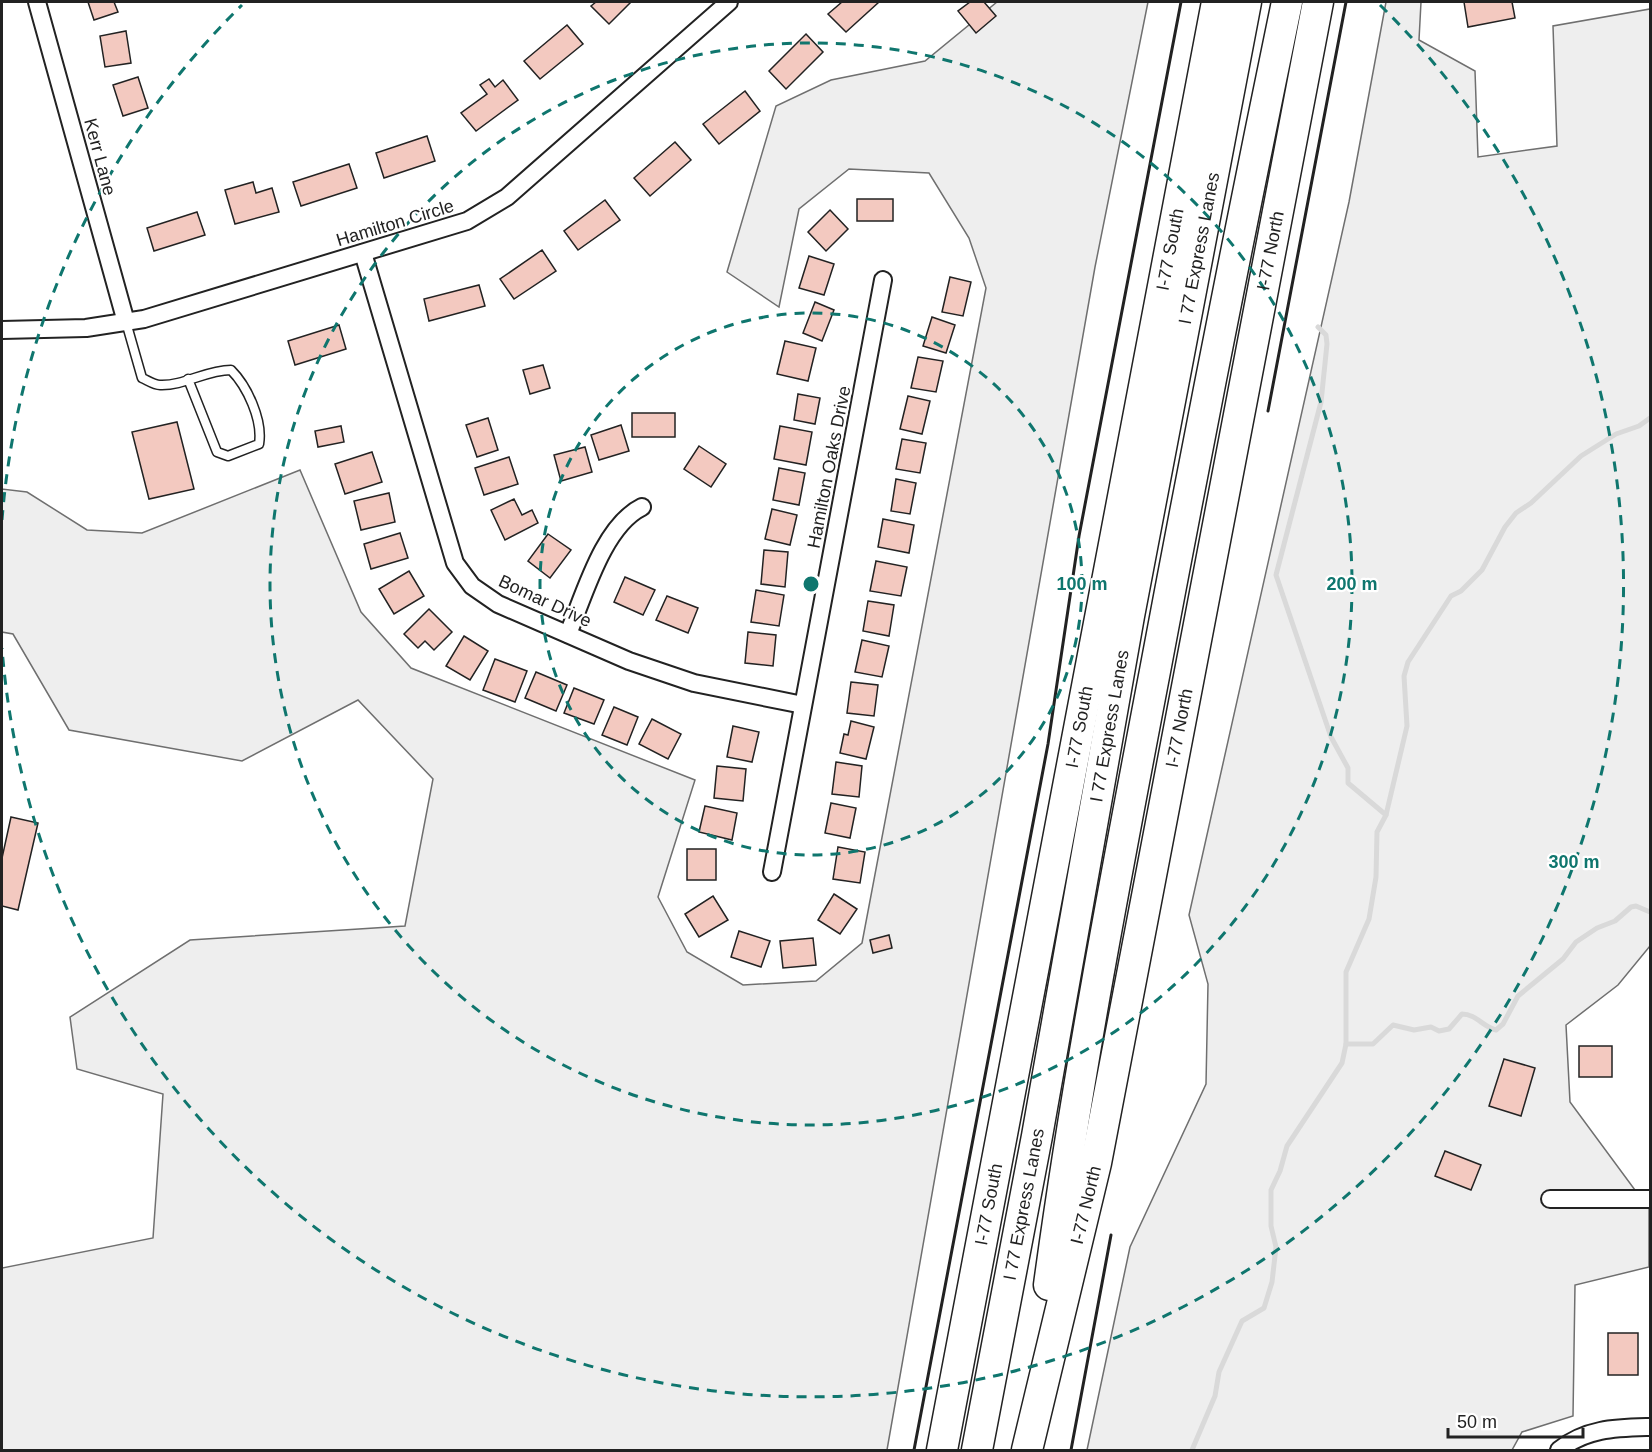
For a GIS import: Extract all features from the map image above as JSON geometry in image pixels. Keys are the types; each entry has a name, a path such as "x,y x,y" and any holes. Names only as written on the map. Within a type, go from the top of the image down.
{"highway":[{"name":"I-77 South","path":"942,1450 1217,2"},
{"name":"I 77 Express Lanes","path":"977,1450 1037,1136 1129,616 1246,2"},
{"name":"I 77 Express Lanes","path":"1027,1446 1067,1157 1132,793 1216,352 1287,2"},
{"name":"I-77 North","path":"1027,1446 1096,1163 1317,2"}],"street":[{"name":"Kerr Lane","path":"37,2 126,322"},
{"name":"Hamilton Circle","path":"2,330 86,328 126,322 243,291 467,221 507,197 729,2"},
{"name":"Bomar Drive","path":"363,253 455,563 472,586 498,604 629,661 694,682 803,705"},
{"name":"Hamilton Oaks Drive","path":"772,872 884,280"},
{"path":"568,634 603,552 620,524 630,513 642,507"},
{"path":"1550,1199 1650,1199"},
{"path":"1559,1450 1578,1437 1594,1431 1650,1427"}],"lane":[{"path":"126,322 142,378 159,385 188,380 213,370 231,370 244,383 261,434 259,444 228,456 217,452 188,380"}],"shaded area":[{"path":"997,2 1148,2 1095,267 887,1450 2,1450 2,1268 153,1238 163,1094 77,1069 70,1017 190,940 405,926 433,779 358,700 242,761 69,730 13,634 2,632 2,489 27,492 87,530 142,533 300,470 361,612 411,668 695,780 658,897 687,952 743,985 816,981 862,943 986,288 969,238 929,173 849,169 799,209 779,307 727,272 776,106 831,80 925,61"},
{"path":"1386,2 1421,2 1419,40 1475,71 1478,157 1557,146 1553,26 1650,9 1650,946 1618,985 1566,1025 1570,1102 1649,1209 1649,1267 1575,1285 1573,1416 1522,1432 1512,1450 1087,1450 1130,1247 1206,1084 1208,984 1189,915 1349,202"}],"building":[{"path":"88,2 114,2 118,12 94,20"},
{"path":"596,2 631,2 609,24 591,6"},
{"path":"842,2 879,2 846,32 828,14"},
{"path":"970,2 984,2 996,16 976,33 958,11"},
{"path":"1464,2 1512,2 1515,18 1468,27"},
{"path":"567,25 583,44 540,79 524,61"},
{"path":"126,31 131,63 105,67 100,36"},
{"path":"806,34 823,52 786,89 769,71"},
{"path":"138,77 148,108 123,116 113,85"},
{"path":"489,79 495,87 503,80 518,100 476,131 461,113 487,94 480,85"},
{"path":"745,91 760,111 719,144 703,124"},
{"path":"427,136 435,161 384,178 376,153"},
{"path":"675,142 691,160 650,196 634,178"},
{"path":"349,164 357,188 301,206 293,182"},
{"path":"253,182 256,193 272,188 279,212 235,224 225,190"},
{"path":"857,199 893,199 893,221 857,221"},
{"path":"605,200 620,220 578,250 564,231"},
{"path":"830,210 848,229 826,251 808,232"},
{"path":"197,212 205,235 154,251 147,228"},
{"path":"542,250 556,271 514,299 500,279"},
{"path":"809,256 834,264 824,295 799,288"},
{"path":"950,277 971,282 963,316 942,312"},
{"path":"479,285 485,306 429,321 424,299"},
{"path":"815,302 834,310 822,341 803,333"},
{"path":"932,317 955,325 946,353 923,346"},
{"path":"339,325 346,349 295,365 288,341"},
{"path":"785,341 816,348 808,381 777,374"},
{"path":"918,357 943,361 936,392 911,388"},
{"path":"543,365 550,388 530,394 523,370"},
{"path":"798,394 820,398 815,424 794,420"},
{"path":"908,396 930,401 922,434 900,429"},
{"path":"632,413 675,413 675,437 632,437"},
{"path":"488,418 498,450 477,457 466,425"},
{"path":"177,422 194,489 149,499 132,432"},
{"path":"621,425 629,451 599,460 591,435"},
{"path":"341,426 344,442 318,447 315,431"},
{"path":"780,426 812,432 806,465 774,459"},
{"path":"902,439 926,443 920,473 896,469"},
{"path":"699,446 726,464 711,487 684,469"},
{"path":"585,447 592,472 561,481 554,455"},
{"path":"372,452 382,482 345,494 335,464"},
{"path":"509,457 518,484 484,495 475,468"},
{"path":"779,468 805,473 799,505 773,500"},
{"path":"896,479 916,483 910,514 891,511"},
{"path":"389,493 395,522 361,530 354,501"},
{"path":"514,499 522,515 532,510 538,523 505,540 491,510"},
{"path":"772,509 797,515 790,545 765,539"},
{"path":"883,519 914,525 909,553 878,547"},
{"path":"400,533 408,558 371,569 364,544"},
{"path":"548,534 571,550 550,578 528,561"},
{"path":"764,550 788,552 785,587 761,584"},
{"path":"876,561 907,567 901,596 870,591"},
{"path":"409,571 424,596 394,614 379,589"},
{"path":"625,577 655,590 643,615 614,602"},
{"path":"756,590 784,595 779,626 751,622"},
{"path":"667,596 698,608 688,633 656,620"},
{"path":"868,601 894,605 889,636 863,631"},
{"path":"429,609 452,632 434,650 425,641 418,648 404,634"},
{"path":"748,632 776,635 773,666 745,663"},
{"path":"464,636 488,651 470,680 446,666"},
{"path":"862,640 889,646 882,677 855,672"},
{"path":"495,659 527,671 515,702 483,690"},
{"path":"536,672 567,685 556,711 525,698"},
{"path":"851,682 878,685 874,716 847,713"},
{"path":"574,688 604,700 594,724 564,713"},
{"path":"614,707 638,717 627,745 602,735"},
{"path":"652,719 681,734 668,759 639,744"},
{"path":"851,721 874,727 866,759 840,753 844,734 848,735"},
{"path":"733,726 759,732 752,762 727,757"},
{"path":"836,762 862,766 859,797 832,794"},
{"path":"717,766 746,769 743,801 714,798"},
{"path":"831,803 856,808 850,838 825,833"},
{"path":"705,806 737,813 732,840 699,832"},
{"path":"11,817 38,823 18,910 2,906 2,858"},
{"path":"838,847 865,852 860,883 833,879"},
{"path":"687,849 716,849 716,880 687,880"},
{"path":"834,894 857,909 840,934 818,920"},
{"path":"713,896 728,920 699,937 685,914"},
{"path":"739,931 770,941 761,967 731,957"},
{"path":"889,935 892,948 873,953 870,940"},
{"path":"813,938 816,965 783,968 780,941"},
{"path":"1579,1046 1612,1046 1612,1077 1579,1077"},
{"path":"1504,1059 1535,1068 1521,1116 1489,1106"},
{"path":"1445,1151 1481,1165 1471,1190 1435,1176"},
{"path":"1608,1333 1638,1333 1638,1375 1608,1375"}],"waterway":[{"path":"1318,327 1326,335 1327,344 1321,402 1276,575 1331,737 1348,768 1348,783 1386,815"},
{"path":"1192,1450 1215,1396 1219,1372 1242,1321 1264,1308 1272,1282 1276,1247 1271,1226 1271,1190 1280,1171 1287,1146 1342,1063 1346,1044 1346,972 1369,919 1376,877 1377,832 1386,815 1407,726 1404,676 1408,662 1451,596 1461,591 1482,570 1505,527 1516,513 1531,503 1581,456 1616,434 1639,426 1650,418"},
{"path":"1346,1044 1373,1044 1393,1025 1414,1030 1431,1027 1439,1031 1449,1029 1462,1014 1471,1016 1496,1030 1503,1024 1518,996 1563,959 1576,942 1597,928 1615,921 1631,907 1636,906 1650,912"}],"wall":[{"path":"914,1450 1048,744 1079,536 1181,2"},
{"path":"1268,411 1346,2"},
{"path":"1071,1450 1111,1235"}]}
